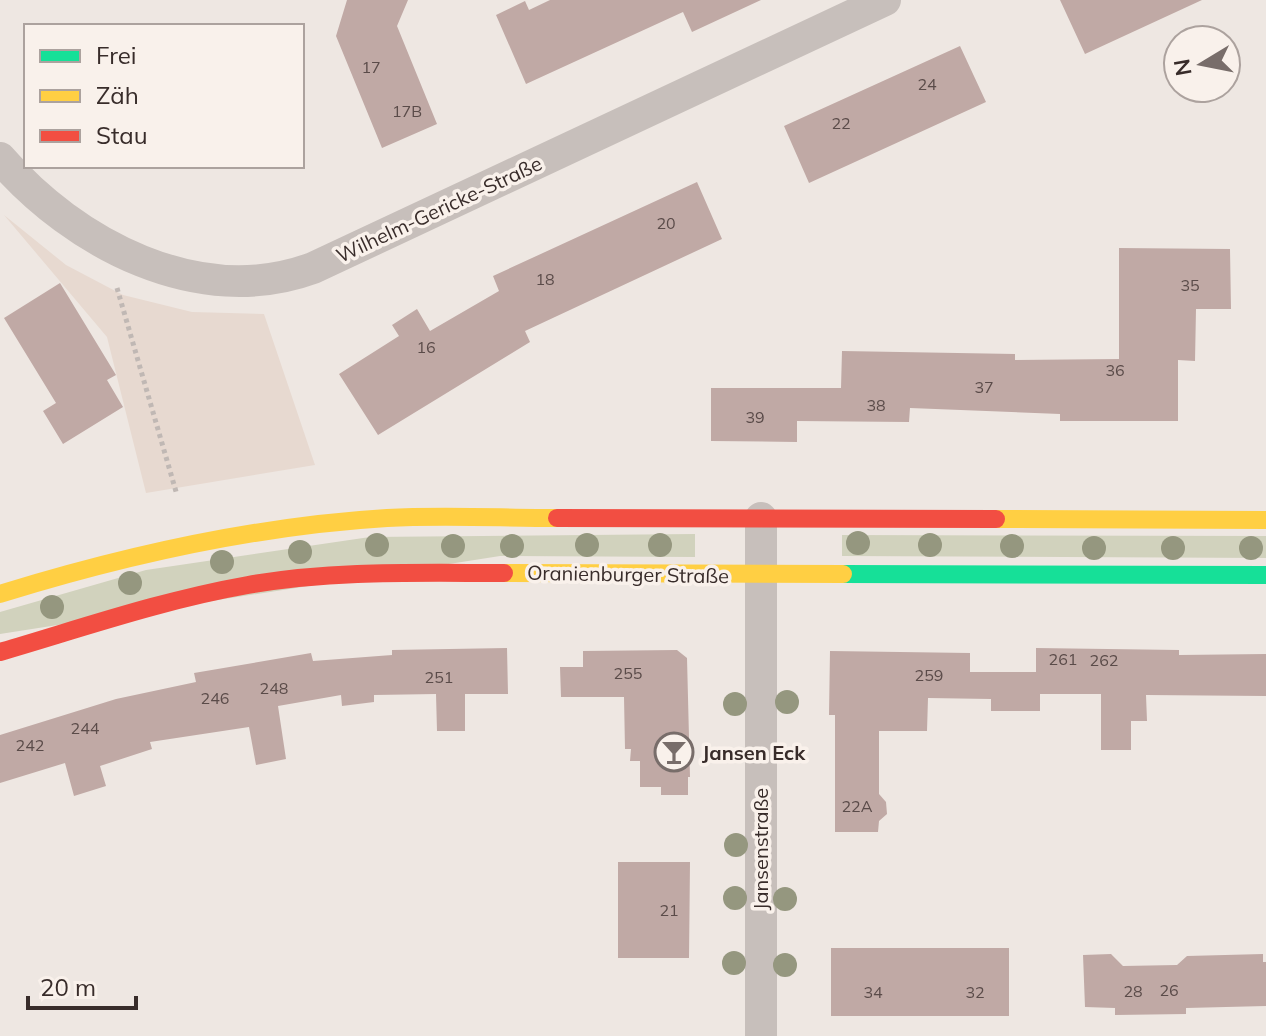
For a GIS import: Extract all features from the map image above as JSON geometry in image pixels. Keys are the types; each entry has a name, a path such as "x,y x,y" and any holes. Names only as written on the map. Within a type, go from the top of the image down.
{"main road":[{"path":"0,594 68,572 162,548 240,533 320,523 459,517 1266,520"},
{"name":"Oranienburger Straße","path":"0,652 178,599 251,584 368,573 1266,575"}],"street":[{"name":"Wilhelm-Gericke-Straße","path":"0,158 25,187 63,218 111,248 151,264 192,275 251,281 276,278 313,268 885,0"},
{"name":"Jansenstraße","path":"761,518 761,1036"}],"path":[{"path":"115,281 177,495"}],"green space":[{"path":"695,534 695,557 500,556 0,634 0,612 146,570 370,537"},
{"path":"842,535 1266,536 1266,558 842,556"}],"shaded area":[{"path":"4,215 66,265 123,295 192,312 264,314 315,465 146,493 107,337"}],"building":[{"path":"347,0 408,0 397,26 437,124 382,148 336,36"},
{"path":"550,0 761,0 692,32 683,12 526,84 496,15 525,1 529,10"},
{"path":"1060,0 1202,0 1085,54"},
{"path":"960,46 986,102 809,183 784,126"},
{"path":"697,182 722,239 525,331 530,342 378,435 339,374 399,336 392,325 417,309 430,331 499,291 493,276"},
{"path":"1119,248 1230,249 1231,309 1196,309 1195,361 1178,360 1178,421 1060,421 1060,414 910,408 909,422 797,421 797,442 711,441 711,388 841,388 842,351 1015,354 1015,360 1119,359"},
{"path":"60,283 116,375 107,380 123,407 63,444 43,411 56,403 4,318"},
{"path":"507,648 508,694 465,694 465,731 437,731 436,694 374,695 374,702 342,706 341,695 278,706 286,759 256,765 249,727 150,742 152,749 100,766 106,786 74,796 65,763 0,783 0,735 116,699 196,682 194,673 311,653 313,661 392,655 392,650"},
{"path":"1036,648 1179,650 1179,655 1266,654 1266,696 1146,695 1147,721 1131,721 1131,750 1101,750 1101,694 1040,694 1040,711 991,711 991,699 928,698 927,731 879,731 879,794 886,802 887,814 879,821 878,832 835,832 835,715 829,715 830,651 970,653 970,672 1036,672"},
{"path":"677,650 687,658 690,777 688,795 661,795 661,787 640,787 640,761 630,761 631,749 625,749 624,697 561,697 560,667 583,667 583,651"},
{"path":"618,862 690,862 689,958 618,958"},
{"path":"831,948 1009,948 1009,1016 831,1016"},
{"path":"1111,954 1123,966 1177,965 1187,956 1263,954 1263,962 1266,962 1266,1006 1186,1008 1186,1014 1115,1015 1115,1008 1085,1007 1083,955"}],"traffic: fast":[{"path":"843,574 1266,575"}],"traffic: slow":[{"path":"0,594 191,544 289,528 408,517 557,518"},
{"path":"996,519 1266,520"},
{"path":"504,573 843,574"}],"traffic: jam":[{"path":"557,518 996,519"},
{"path":"0,652 154,606 248,585 344,575 504,573"}],"place":[{"name":"Jansen Eck","path":"674,752"}]}
